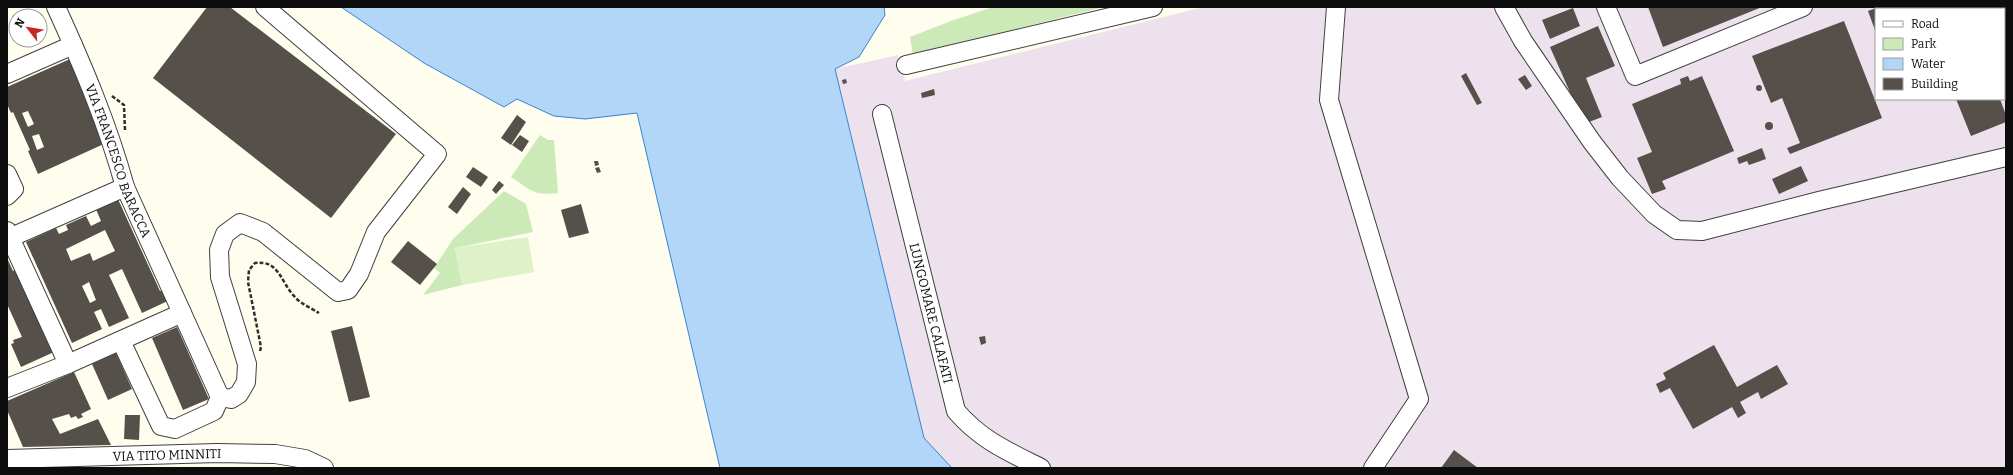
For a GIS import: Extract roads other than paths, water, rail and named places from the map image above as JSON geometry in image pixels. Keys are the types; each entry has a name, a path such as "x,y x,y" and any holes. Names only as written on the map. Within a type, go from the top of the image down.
{"street":[{"name":"VIA FRANCESCO BARACCA","path":"56,7 73,45 114,150 125,187 220,397"},
{"path":"121,341 161,426 175,429 214,411 220,397 231,399 239,394 246,382 247,364 220,277 219,250 225,234 240,223 263,232 338,292 348,290 359,274 376,232 437,154 268,12 265,7"},
{"path":"906,65 1153,7"},
{"path":"1336,7 1329,100 1420,399 1373,468"},
{"path":"1504,7 1523,41 1592,142 1620,178 1654,214 1677,230 1702,231 1819,201 2006,157"},
{"path":"1606,7 1635,76 1803,7"},
{"path":"7,74 73,45"},
{"name":"LUNGOMARE CALAFATI","path":"882,114 956,411 970,427 987,440 1041,468"},
{"path":"7,174 14,189 7,196"},
{"path":"68,364 8,236 125,187"},
{"path":"7,388 68,364 182,313"},
{"name":"VIA TITO MINNITI","path":"7,459 217,453 275,454 305,460 324,468"}],"water":[{"path":"341,7 884,7 885,15 859,57 835,69 924,438 952,468 720,468 637,113 585,119 554,116 517,99 504,107 424,63"}]}
